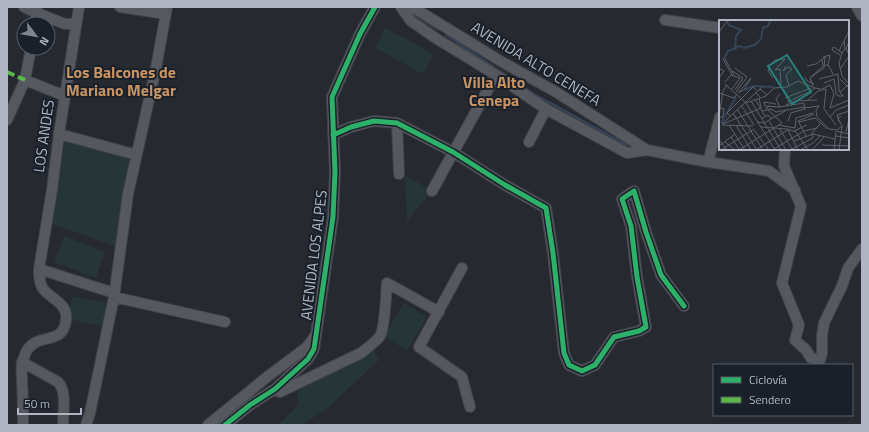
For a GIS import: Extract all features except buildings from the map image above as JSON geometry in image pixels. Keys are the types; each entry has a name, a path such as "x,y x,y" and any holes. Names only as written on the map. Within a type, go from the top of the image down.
{"street":[{"path":"24,7 37,10 66,24 76,24"},
{"name":"LOS ANDES","path":"39,269 79,7"},
{"path":"86,425 90,414 114,295 128,194 156,68 166,10 120,7"},
{"name":"AVENIDA LOS ALPES","path":"225,425 250,405 275,389 308,359 314,349 333,217 335,172 332,97 360,34 375,7"},
{"name":"AVENIDA ALTO CENEFA","path":"401,7 411,21 437,39 496,75 546,109 627,153 647,150 708,162 769,171 795,190"},
{"path":"858,7 862,16"},
{"name":"AVENIDA ALTO CENEFA","path":"411,8 556,92 647,150"},
{"path":"665,20 719,28"},
{"path":"7,120 25,80 30,56"},
{"path":"432,191 496,75"},
{"path":"25,80 65,96"},
{"path":"529,142 546,109"},
{"path":"333,135 351,127 374,121 397,123 453,152 505,185 546,208 553,253 564,353 569,365 582,371 595,365 614,337 639,331 646,327 637,277 631,226 622,199 634,191 661,275 684,306"},
{"path":"708,162 719,121"},
{"path":"397,123 399,174"},
{"path":"59,134 137,154"},
{"path":"785,150 784,166 801,206 782,283 799,325 795,340 806,350 811,358 820,360 822,353 824,323 842,286 848,268 862,249"},
{"path":"462,268 419,347 462,377 470,407"},
{"path":"23,425 22,362 30,346 35,342 54,338 63,331 67,318 62,305 44,289 40,282 39,269 114,295 225,322"},
{"path":"275,389 280,392 361,353 380,336 384,322 387,283 439,312"},
{"name":"AVENIDA LOS ALPES","path":"208,425 307,347 316,334"},
{"path":"22,362 61,385 63,393 63,425"}],"shaded area":[{"path":"385,28 434,54 423,74 375,48"},
{"path":"65,140 131,156 115,246 52,224"},
{"path":"405,175 432,191 407,221"},
{"path":"64,236 105,252 96,278 54,262"},
{"path":"72,296 109,304 104,326 67,319"},
{"path":"404,303 427,317 407,351 384,336"},
{"path":"373,348 379,360 328,408 302,425 278,425 298,405 297,392 310,382"}],"waterway":[{"path":"415,15 437,29"},
{"path":"446,35 534,94 627,145"}],"marked path":[{"path":"7,72 25,80"}],"cycle path":[{"path":"225,425 250,405 275,389 308,359 314,349 333,217 335,172 332,97 360,34 375,7"},
{"path":"333,135 351,127 374,121 397,123 453,152 505,185 546,208 553,253 564,353 569,365 582,371 595,365 614,337 639,331 646,327 637,277 631,226 622,199 634,191 661,275 684,306"}],"district":[{"name":"Los Balcones de Mariano Melgar","path":"121,81"},
{"name":"Villa Alto Cenepa","path":"494,91"}]}
